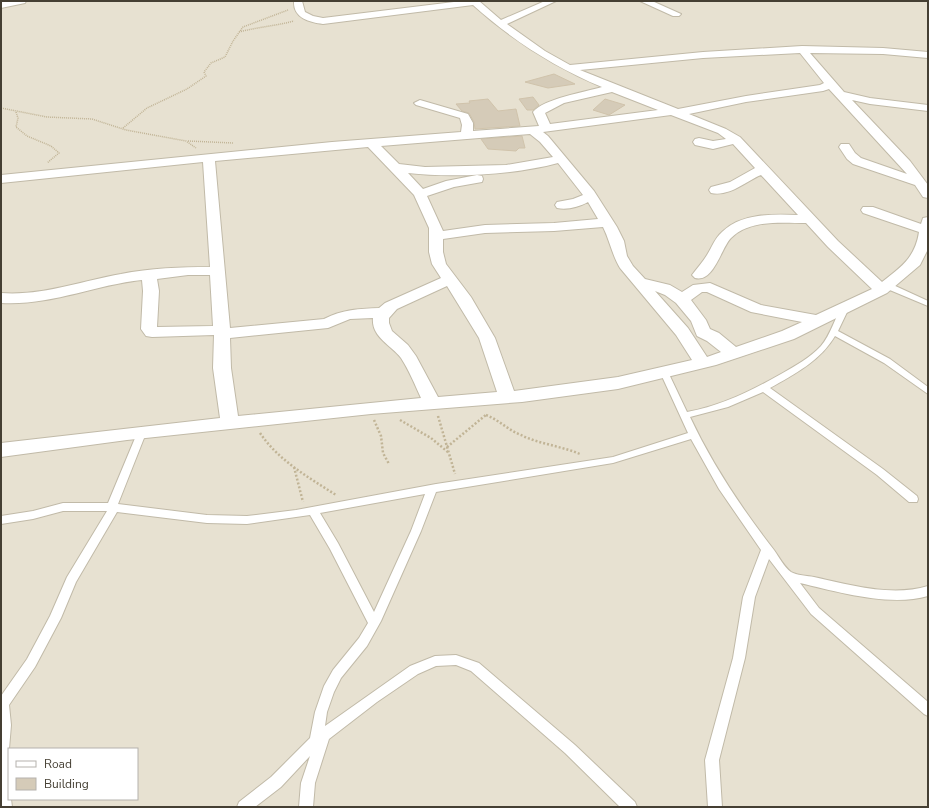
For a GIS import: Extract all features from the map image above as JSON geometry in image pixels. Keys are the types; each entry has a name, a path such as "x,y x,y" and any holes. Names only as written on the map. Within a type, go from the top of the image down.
{"street":[{"path":"1,5 22,1"},
{"path":"501,23 552,1"},
{"path":"644,1 676,14"},
{"path":"298,4 302,15 309,18 330,21 475,2 527,44 569,68 613,88 722,131 736,140 832,244 885,288"},
{"path":"569,68 757,51 802,49 897,52 928,55"},
{"path":"802,49 830,83 843,95 906,164 922,183 928,194"},
{"path":"1,179 371,143 540,129 675,112 746,99 823,88 830,83"},
{"path":"613,88 560,101 555,105 545,108 539,112 542,122 540,129 560,159 590,196 607,222 617,241 620,256 627,268 682,332 703,363"},
{"path":"843,95 870,101 928,108"},
{"path":"420,103 464,116 468,123 466,135"},
{"path":"699,142 713,145 736,140"},
{"path":"371,143 396,167 420,194 436,228 436,252 439,264 451,280 487,338 506,397"},
{"path":"845,147 851,156 857,161 922,183"},
{"path":"207,159 213,203 222,368 230,423"},
{"path":"396,167 419,171 509,169 532,166 560,159"},
{"path":"716,190 735,185 752,174 764,169"},
{"path":"420,194 451,184 483,178"},
{"path":"562,205 576,202 590,196"},
{"path":"1,450 370,408 506,397 618,383 703,363 788,335 820,321 885,288 912,265 925,247 927,225 868,210"},
{"path":"700,275 720,243 728,234 738,228 760,221 784,219 810,220"},
{"path":"436,236 485,229 554,227 607,222"},
{"path":"1,298 17,300 48,296 122,278 188,271 216,271"},
{"path":"149,275 151,291 149,329 152,332 221,332 328,322 350,314 383,313"},
{"path":"433,402 402,349 385,334 381,325 381,317 383,313 391,306 451,280"},
{"path":"640,283 664,288 674,292 683,300 701,323 703,332 713,337 734,354"},
{"path":"683,300 691,290 702,287 710,288 757,309 820,321"}],"lane":[{"path":"885,288 928,304"},
{"path":"684,415 702,413 743,398 764,388 806,363 827,344 845,308"},
{"path":"834,331 858,347 887,361 928,391"},
{"path":"664,372 694,436 723,486 767,549 815,611 928,710"},
{"path":"764,388 880,472 913,499"},
{"path":"5,807 2,775 5,725 3,704 31,663 55,618 71,580 113,507 141,433"},
{"path":"1,520 33,515 63,507 100,506 206,520 247,520 310,512 458,484 613,460 694,436"},
{"path":"306,807 308,783 320,738 321,712 328,690 337,674 363,642 374,623 416,531 432,489"},
{"path":"310,512 334,546 374,623"},
{"path":"715,807 712,760 739,658 750,597 767,549"},
{"path":"788,576 898,596 912,596 928,592"},
{"path":"244,807 276,782 320,738 373,698 414,670 435,661 456,660 475,667 570,749 630,807"}],"path":[{"path":"123,128 147,108 187,89 206,76 204,72 211,63 225,57 238,32 243,27 298,4"},
{"path":"238,32 309,18"},
{"path":"1,108 48,117 92,119 123,128 189,142 207,159"},
{"path":"16,112 18,118 16,127 28,136 51,146 60,153 33,175"},
{"path":"447,447 506,397"},
{"path":"433,402 458,484"},
{"path":"370,408 381,436 383,453 389,464"},
{"path":"486,415 494,418 506,428 522,436 565,448 600,462"},
{"path":"399,419 431,438 449,453"},
{"path":"253,421 266,444 276,455 350,504"},
{"path":"294,467 310,512"}],"shaded area":[{"path":"1,1 928,1 928,807 1,807"}],"building":[{"path":"554,74 575,84 548,88 525,82"},
{"path":"533,97 539,105 533,110 527,110 519,99"},
{"path":"488,99 498,111 516,109 520,126 475,129 474,122 469,113 462,111 456,104"},
{"path":"605,99 625,105 609,115 593,110"},
{"path":"522,136 525,148 519,148 516,151 488,149 481,139"}]}
